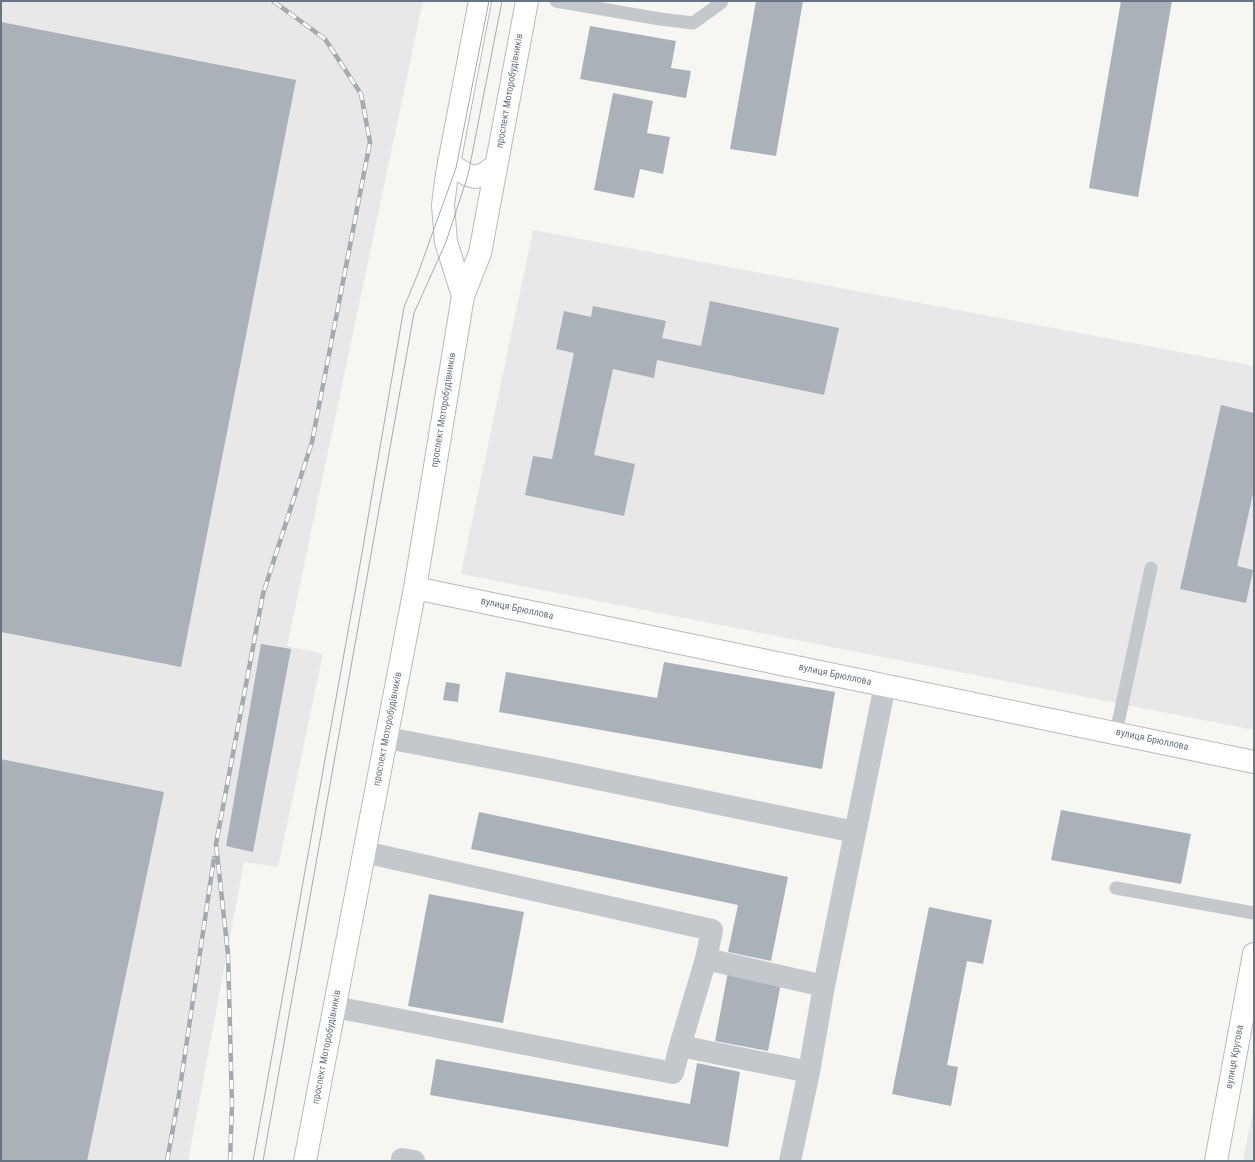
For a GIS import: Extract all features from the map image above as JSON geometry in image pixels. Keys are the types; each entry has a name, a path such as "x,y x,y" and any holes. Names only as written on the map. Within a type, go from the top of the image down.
{"main road":[{"name":"проспект Моторобудівників","path":"463,296 446,242 443,205 480,1"},
{"name":"проспект Моторобудівників","path":"305,1161 415,588 463,296 480,253 527,1"},
{"path":"450,161 456,168 475,177 484,174 496,166"},
{"name":"вулиця Брюллова","path":"415,588 1254,762"},
{"name":"вулиця Кругова","path":"1216,1161 1253,964"}],"street":[{"path":"790,1161 885,685"},
{"path":"387,738 855,832"},
{"path":"335,1007 673,1073 706,959 712,930 364,852"},
{"path":"706,959 824,986"},
{"path":"680,1046 808,1072"}],"lane":[{"path":"556,1 692,23 722,1"},
{"path":"1116,733 1151,568"},
{"path":"1116,888 1254,913"}],"shaded area":[{"path":"1,1 423,1 287,646 323,654 278,867 244,862 188,1161 1,1161"},
{"path":"533,230 1254,366 1254,730 461,574"},
{"path":"1254,1105 1254,1161 1243,1161"}],"building":[{"path":"756,1 803,1 776,156 730,149"},
{"path":"1121,1 1172,1 1138,197 1089,188"},
{"path":"1,22 296,80 181,667 1,632"},
{"path":"590,26 676,41 671,68 691,71 686,98 580,79"},
{"path":"613,93 653,101 647,133 670,137 663,174 640,169 634,198 594,190"},
{"path":"710,301 839,328 824,395 657,360 654,378 613,369 594,455 635,464 624,516 525,495 533,456 552,459 574,353 556,349 564,311 591,317 593,306 666,321 662,338 701,346"},
{"path":"1221,405 1254,413 1254,489 1237,566 1253,570 1246,603 1180,589"},
{"path":"261,644 291,649 253,852 226,846"},
{"path":"664,662 835,692 822,769 499,712 506,672 657,698"},
{"path":"446,682 460,684 458,702 443,700"},
{"path":"1,759 164,792 87,1161 1,1161"},
{"path":"1061,810 1191,834 1181,884 1051,860"},
{"path":"479,812 788,877 771,961 728,952 738,905 471,849"},
{"path":"429,894 524,912 503,1023 408,1006"},
{"path":"929,907 992,920 983,964 967,961 947,1065 958,1067 951,1106 892,1094"},
{"path":"728,972 781,983 768,1051 715,1041"},
{"path":"436,1059 690,1104 697,1063 740,1072 728,1147 430,1095"}],"tram line":[{"path":"253,1161 361,559 404,307 417,276 456,168 489,1"},
{"path":"263,1161 414,313 446,242 468,175 502,1"}],"railway":[{"path":"230,1161 232,1105 228,954 216,844 263,594 312,442 370,142 361,94 325,39 273,1"},
{"path":"167,1161 178,1101 214,858"}]}
